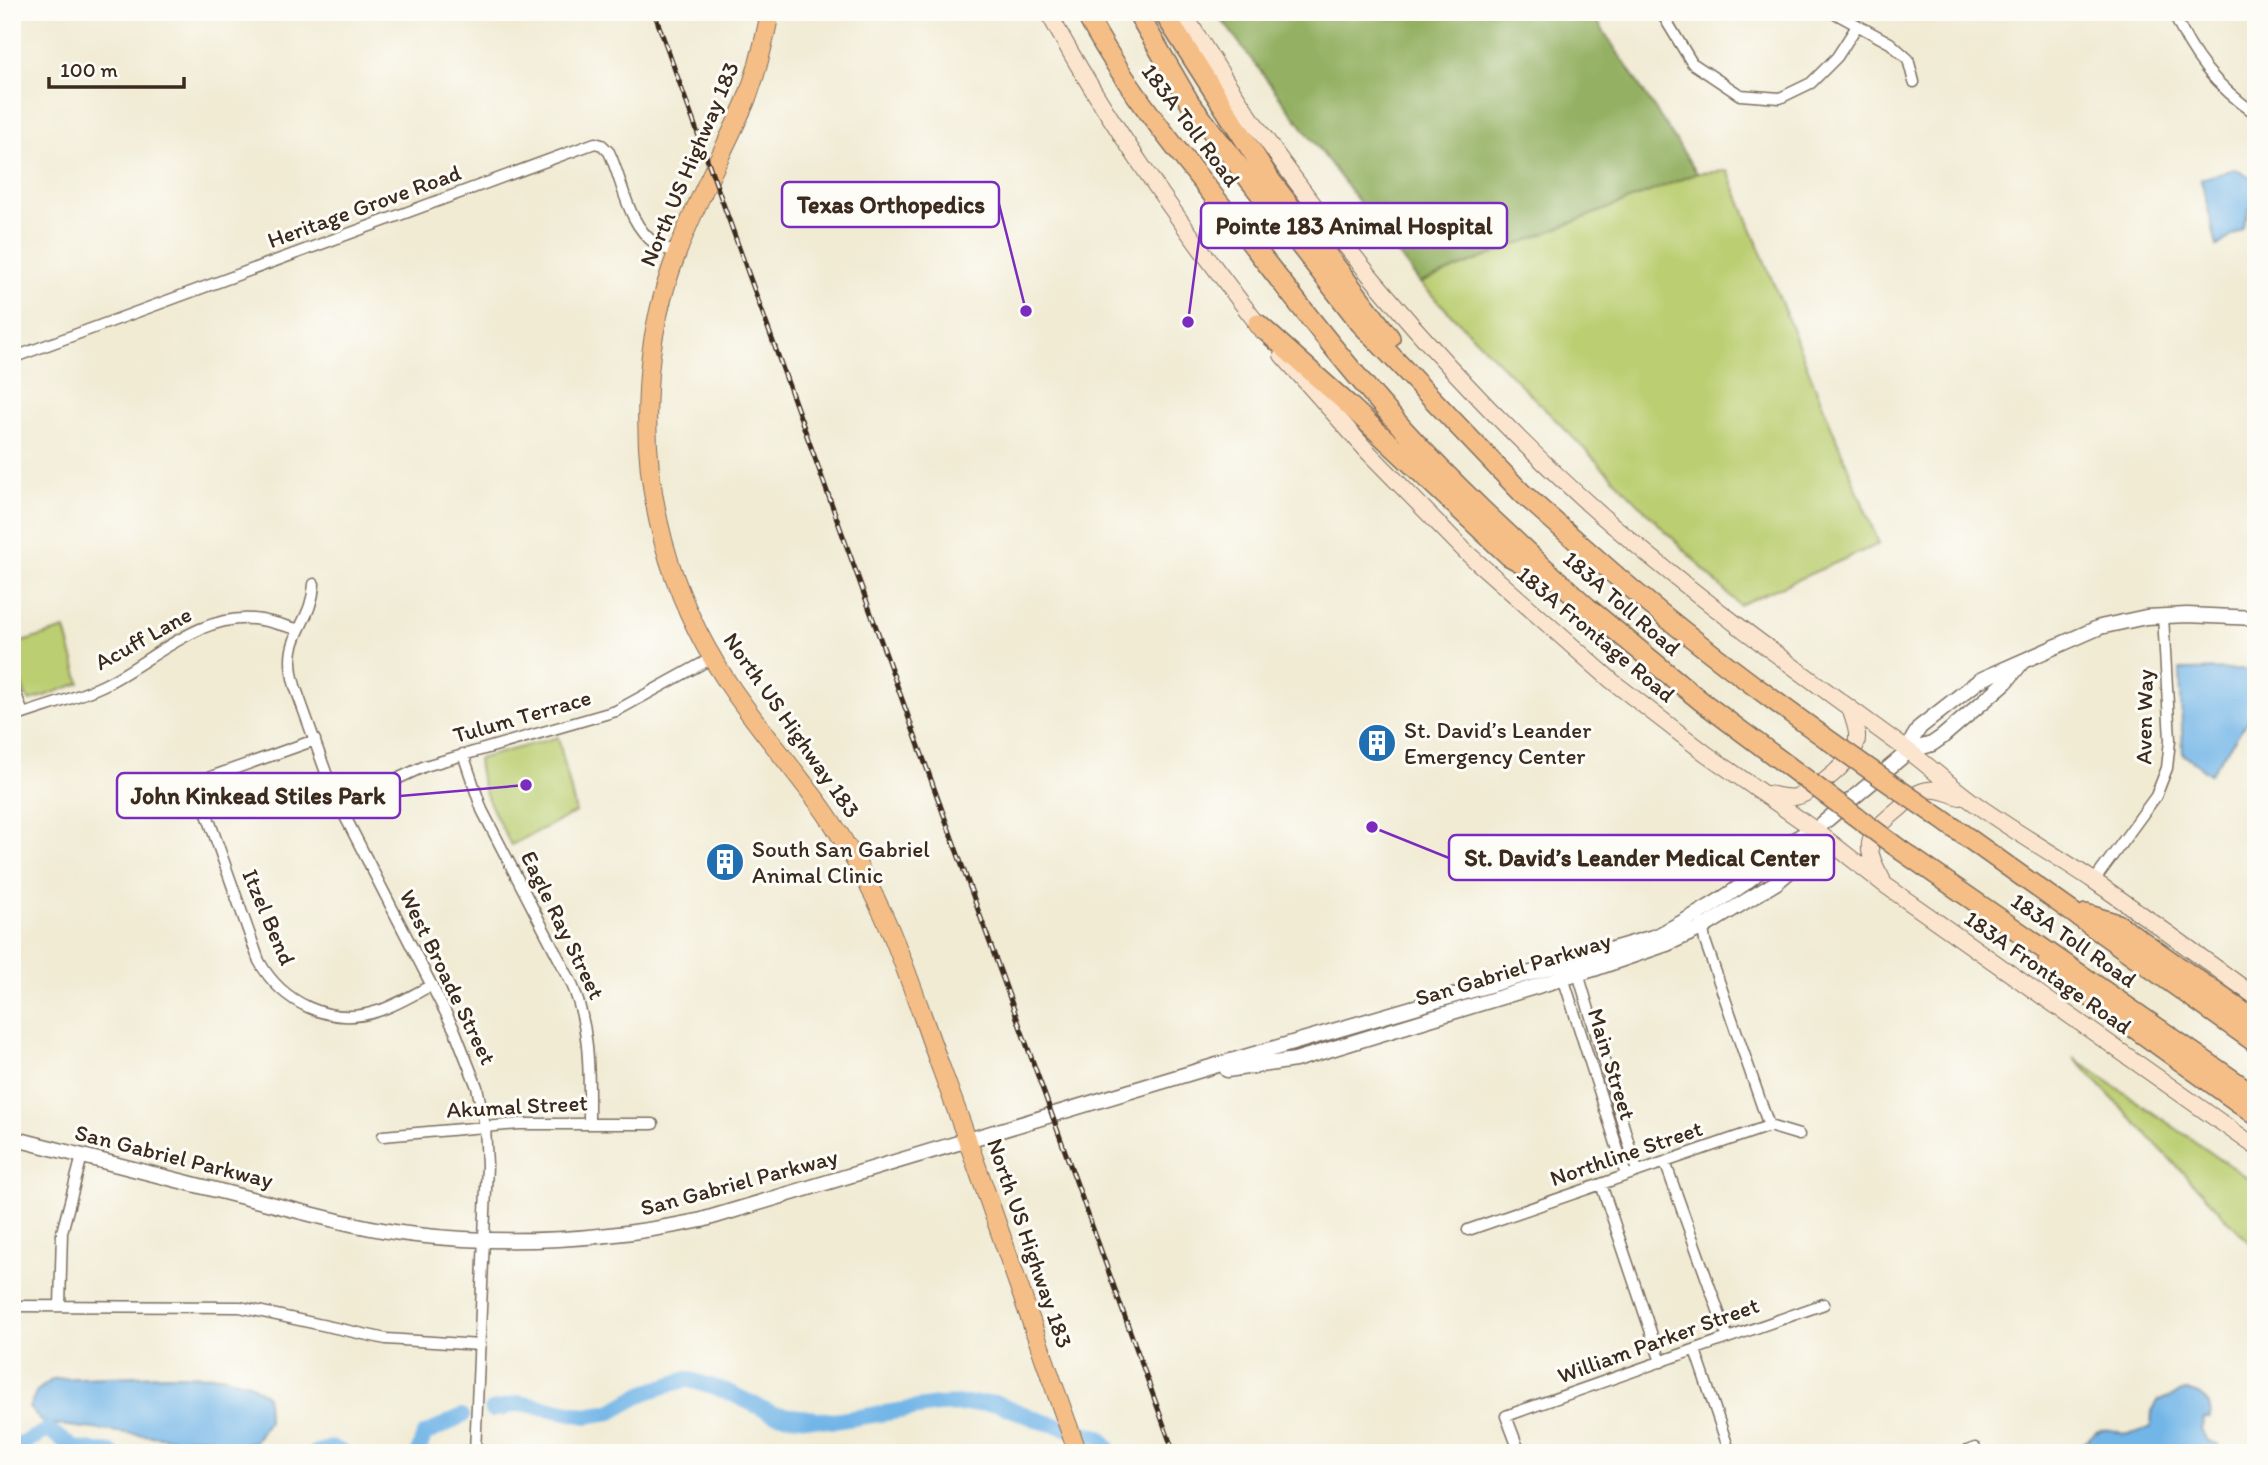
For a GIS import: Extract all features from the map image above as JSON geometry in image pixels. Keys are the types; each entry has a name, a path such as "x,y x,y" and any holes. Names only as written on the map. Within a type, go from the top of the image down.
{"highway":[{"name":"183A Toll Road","path":"1085,12 1099,39 1155,123 1279,278 1331,348 1405,432 1566,588 1701,701 1902,851 2256,1096"},
{"name":"183A Toll Road","path":"1137,12 1189,103 1307,257 1360,323 1522,493 1680,630 1749,682 2256,1043"},
{"path":"1163,12 1271,181 1461,430"},
{"path":"1258,324 1351,407 1508,556 1566,588"},
{"path":"2066,907 2118,925 2256,1021"},
{"path":"2036,943 2053,970 2256,1115"}],"main road":[{"name":"North US Highway 183","path":"770,12 764,45 746,100 677,253 662,297 651,353 647,411 648,465 656,516 668,561 690,617 712,658 746,709 824,812 871,891 900,956 1077,1453"},
{"name":"183A Frontage Road","path":"1048,12 1092,89 1179,219 1258,324 1324,404 1467,553 1612,681 1705,753 1815,830 1885,885 2256,1147"},
{"path":"1183,12 1243,104 1329,223 1407,317 1482,400 1552,470 1676,579 1741,630 1909,751 1972,802 2094,881 2256,997"},
{"path":"1765,794 1792,798 1809,793 1849,760 1858,737 1851,711"},
{"path":"1885,885 1873,863 1870,850 1870,840 1876,828 1916,794 1927,790 1939,790 1972,802"}],"street":[{"path":"1661,12 1692,63 1740,95 1780,98 1811,83 1837,57 1857,26"},
{"path":"1833,12 1890,43 1908,59 1914,82"},
{"path":"2173,12 2184,38 2206,71 2220,86 2256,114"},
{"name":"Heritage Grove Road","path":"12,358 595,143 602,145 609,152 632,214 643,233 656,244 677,253"},
{"name":"West Broade Street","path":"314,583 313,599 290,653 290,670 339,806 466,1054 477,1087 485,1126 485,1239 475,1453"},
{"name":"San Gabriel Parkway","path":"1909,751 1920,727 1980,680 2100,627 2146,617 2187,615 2256,618"},
{"name":"Aven Way","path":"2094,881 2156,796 2167,768 2169,740 2164,616"},
{"name":"Acuff Lane","path":"18,716 104,685 211,625 232,619 259,619 298,629"},
{"name":"Tulum Terrace","path":"339,806 412,770 616,711 712,658"},
{"name":"San Gabriel Parkway","path":"1577,967 1657,936 1703,911 1752,878 1796,837 1815,830 1909,751 1932,744 1942,737 2006,682 2023,661"},
{"path":"12,683 18,716"},
{"path":"129,806 315,740"},
{"name":"Eagle Ray Street","path":"463,754 482,810 580,1004 588,1043 589,1123"},
{"name":"Itzel Bend","path":"195,783 259,961 267,976 281,990 312,1010 329,1015 354,1017 380,1011 432,985"},
{"name":"San Gabriel Parkway","path":"12,1138 356,1225 416,1235 527,1242 647,1232 702,1220 1182,1077 1561,971 1640,954 1702,928 1777,882 1810,854 1815,844 1815,830"},
{"path":"1703,911 1702,928 1769,1126 1799,1135"},
{"name":"Main Street","path":"1577,967 1637,1171"},
{"name":"Main Street","path":"1561,971 1626,1175"},
{"name":"Akumal Street","path":"383,1136 485,1126 653,1124"},
{"name":"Northline Street","path":"1468,1230 1769,1126"},
{"path":"60,1306 62,1232 82,1156"},
{"path":"1665,1161 1728,1338"},
{"path":"1601,1184 1661,1362"},
{"name":"William Parker Street","path":"1520,1453 1506,1416 1824,1304"},
{"path":"12,1306 240,1307 386,1339 480,1345"},
{"path":"1695,1350 1730,1453"},
{"path":"1962,1453 1975,1450"}],"green space":[{"path":"1216,12 1591,12 1697,173 1420,283"},
{"path":"1728,171 1879,544 1739,605 1420,283 1697,173"},
{"path":"65,629 80,683 30,701 12,658 12,645"},
{"path":"558,737 576,812 511,845 486,793 478,759"},
{"path":"2074,1058 2256,1184 2256,1253 2249,1242"}],"water":[{"path":"2235,169 2256,181 2256,194 2242,229 2217,246 2201,179"},
{"path":"2253,669 2256,672 2256,709 2210,774 2183,754 2180,670"},
{"path":"221,1376 249,1383 267,1396 268,1421 255,1441 233,1446 204,1437 176,1439 44,1423 29,1408 37,1391 53,1379"},
{"path":"2185,1391 2200,1395 2207,1402 2210,1418 2204,1419 2201,1429 2209,1442 2218,1445 2220,1453 2072,1453 2094,1434 2103,1430 2127,1434 2151,1427 2152,1411 2158,1401"}],"waterway":[{"path":"492,1410 520,1403 586,1416 611,1412 644,1393 687,1379 726,1391 774,1414 834,1421 937,1405 996,1403 1041,1421 1099,1437 1112,1453"},
{"path":"418,1453 424,1435 462,1416"},
{"path":"12,1449 48,1430 76,1449 112,1453"},
{"path":"315,1453 332,1448 344,1453"}],"railway":[{"path":"654,12 1174,1453"}],"place":[{"name":"Texas Orthopedics","path":"1026,311"},
{"name":"Pointe 183 Animal Hospital","path":"1188,322"},
{"name":"St. David’s Leander Emergency Center","path":"1377,743"},
{"name":"John Kinkead Stiles Park","path":"526,785"},
{"name":"St. David’s Leander Medical Center","path":"1372,827"},
{"name":"South San Gabriel Animal Clinic","path":"725,862"}]}
